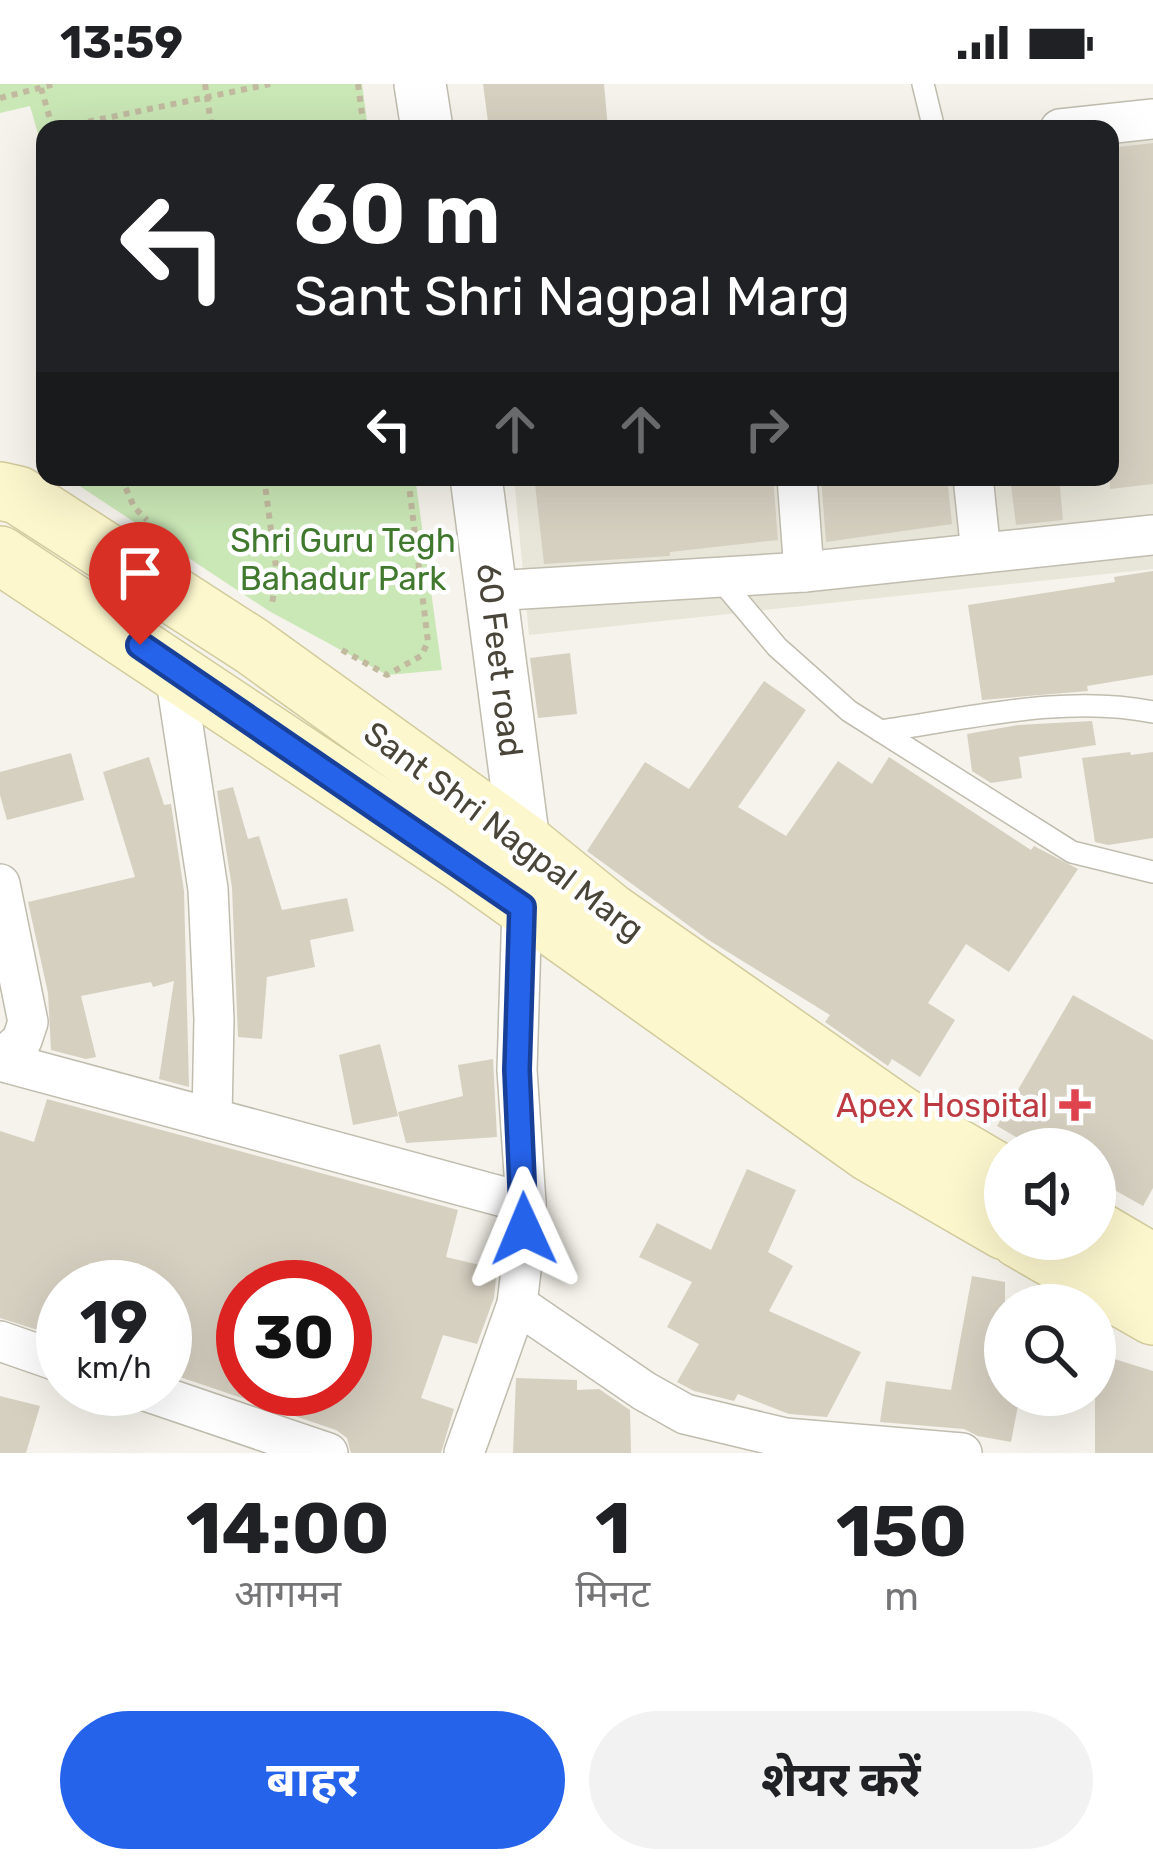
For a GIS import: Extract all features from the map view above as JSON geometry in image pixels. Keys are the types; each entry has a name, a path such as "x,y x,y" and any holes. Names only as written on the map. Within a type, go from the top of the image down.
{"main road":[{"name":"Sant Shri Nagpal Marg","path":"0,491 18,495 252,646 524,842 609,911 902,1116 984,1164"},
{"name":"Sant Shri Nagpal Marg","path":"0,555 522,907 870,1153 984,1219"},
{"path":"1116,1241 1153,1263"},
{"path":"1055,1260 1153,1316"}],"street":[{"path":"420,84 426,120"},
{"path":"1119,123 1153,119"},
{"name":"60 Feet road","path":"477,486 524,842 522,907"},
{"path":"798,486 804,572"},
{"path":"974,486 981,553"},
{"path":"492,591 804,572 1153,535"},
{"path":"174,668 208,889 214,1019 212,1118"},
{"path":"0,884 28,1022 22,1040 0,1061 526,1203"},
{"path":"464,1453 517,1304 526,1203 517,1070 522,907"},
{"path":"517,1304 644,1391 686,1414 784,1438 962,1453"},
{"path":"0,1341 36,1354"},
{"path":"192,1407 328,1453"}],"lane":[{"path":"923,84 932,120"},
{"path":"719,578 777,647 849,711 1072,852 1153,872"},
{"path":"880,731 1030,710 1114,706 1153,712"}],"path":[{"path":"0,98 56,84"},
{"path":"205,84 210,120"},
{"path":"94,120 270,84"},
{"path":"358,84 363,120"},
{"path":"41,88 50,120"},
{"path":"252,646 272,609 277,575 265,486"},
{"path":"329,642 386,675 421,656 428,642 409,486"}],"shaded area":[{"path":"1153,112 1153,569 529,635 515,486 1119,486 1119,120 1078,120"}],"green space":[{"path":"0,84 362,84 367,120 36,120 36,127 30,106 0,113"},
{"name":"Shri Guru Tegh Bahadur Park","path":"80,486 416,486 442,670 387,675 269,611"}],"building":[{"path":"483,84 604,84 607,120 488,120"},
{"path":"1153,143 1153,484 1110,489 1119,486 1119,147"},
{"path":"535,486 774,486 778,540 670,552 670,556 544,564"},
{"path":"822,486 948,486 952,524 826,542"},
{"path":"1011,486 1060,486 1063,520 1016,525"},
{"path":"1153,571 1153,675 1087,686 1088,691 982,700 968,605 1115,582 1114,577"},
{"path":"570,653 577,714 538,718 530,658"},
{"path":"764,681 806,710 738,807 786,836 838,761 872,784 889,757 1031,850 1034,846 1078,869 1009,972 966,944 928,1003 955,1020 920,1077 892,1059 888,1066 825,1022 830,1015 707,939 587,851 645,762 689,789"},
{"path":"1092,721 1096,745 1019,757 1022,778 991,783 972,771 967,734 1018,725"},
{"path":"1153,752 1153,838 1108,845 1095,842 1082,758"},
{"path":"71,753 84,800 7,820 0,772"},
{"path":"149,757 164,805 171,804 184,891 189,1087 159,1079 174,981 81,996 96,1057 51,1050 48,993 28,902 135,877 103,772"},
{"path":"233,787 248,839 259,836 282,910 347,898 354,931 310,940 315,967 267,977 262,1039 238,1037 232,888 217,791"},
{"path":"1073,995 1153,1040 1153,1188 1143,1206 1116,1191 1116,1128 997,1126"},
{"path":"380,1044 398,1116 353,1125 339,1055"},
{"path":"493,1059 497,1137 406,1143 398,1112 463,1096 458,1065"},
{"path":"47,1099 458,1210 446,1257 497,1269 494,1298 477,1344 443,1335 421,1398 454,1409 441,1453 351,1453 347,1438 336,1430 295,1416 372,1416 372,1260 216,1260 216,1389 192,1381 192,1260 36,1260 36,1329 0,1318 0,1131 34,1142"},
{"path":"747,1169 796,1190 768,1252 793,1266 769,1311 861,1352 827,1417 789,1414 738,1394 734,1401 677,1382 699,1344 667,1327 692,1282 639,1257 657,1223 711,1250"},
{"path":"972,1276 1005,1282 984,1284 984,1416 1016,1416 1011,1442 964,1429 880,1422 886,1381 951,1390"},
{"path":"1116,1360 1153,1371 1153,1453 1095,1453 1095,1416 1116,1416"},
{"path":"516,1378 577,1380 577,1390 599,1389 630,1410 631,1453 513,1453"},
{"path":"0,1396 36,1405 26,1453 0,1453"}],"place":[{"name":"Apex Hospital","path":"1075,1105"}],"route":[{"path":"140,645 522,907 517,1070 524,1229"}]}
